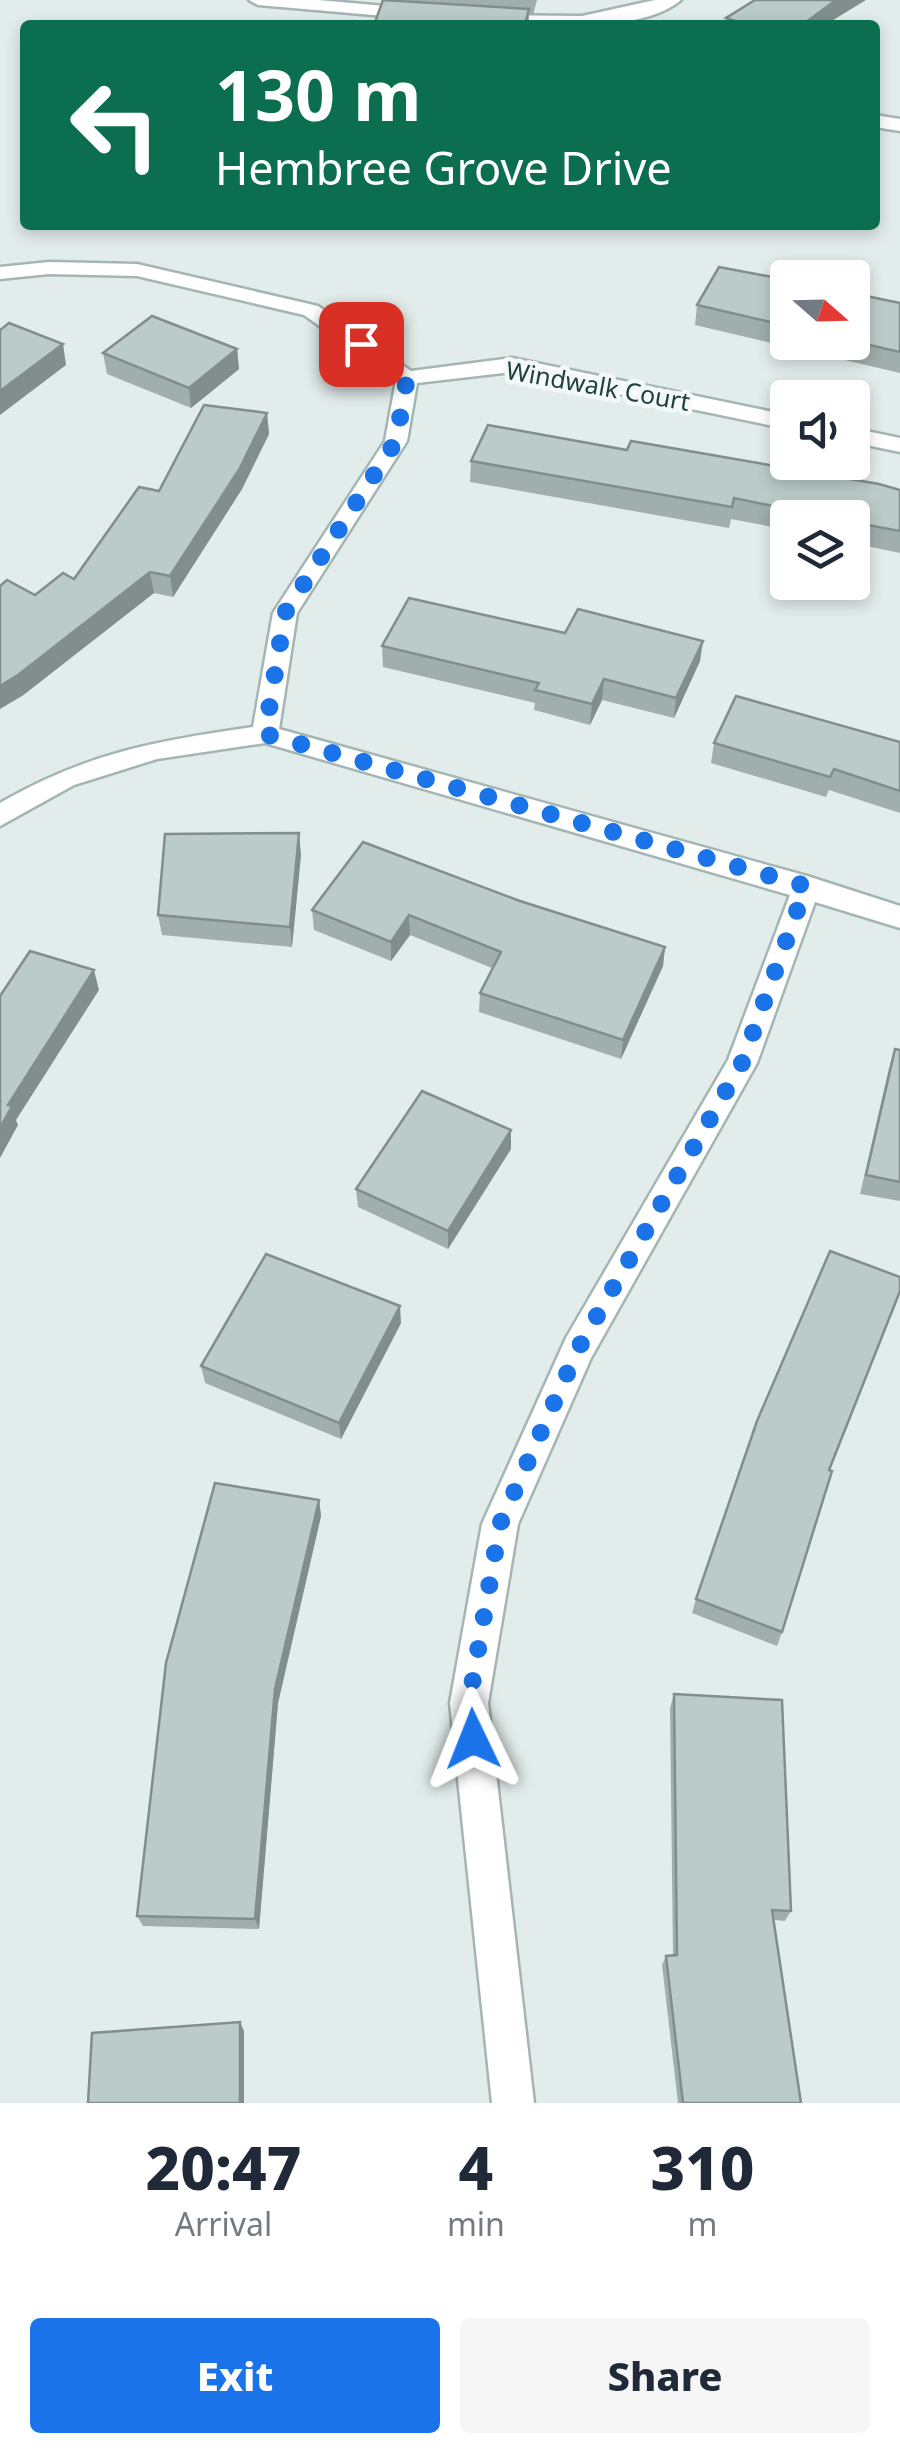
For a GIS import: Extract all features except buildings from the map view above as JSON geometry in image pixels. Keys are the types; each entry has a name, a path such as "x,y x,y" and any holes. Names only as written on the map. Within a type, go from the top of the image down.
{"street":[{"path":"258,0 436,15"},
{"path":"633,20 672,0"},
{"path":"476,18 496,20"},
{"path":"0,272 137,270 311,310 407,378 396,441 285,613 265,734"},
{"name":"Windwalk Court","path":"407,378 512,365 770,418"},
{"path":"870,439 900,445"},
{"path":"0,816 64,778 156,750 265,734 806,886 900,917"},
{"path":"513,2103 469,1702 500,1524 578,1349 742,1063 806,886"}],"route":[{"path":"361,344 407,378 396,441 285,613 265,734 806,886 742,1063 578,1349 500,1524 469,1702 473,1739"}]}
